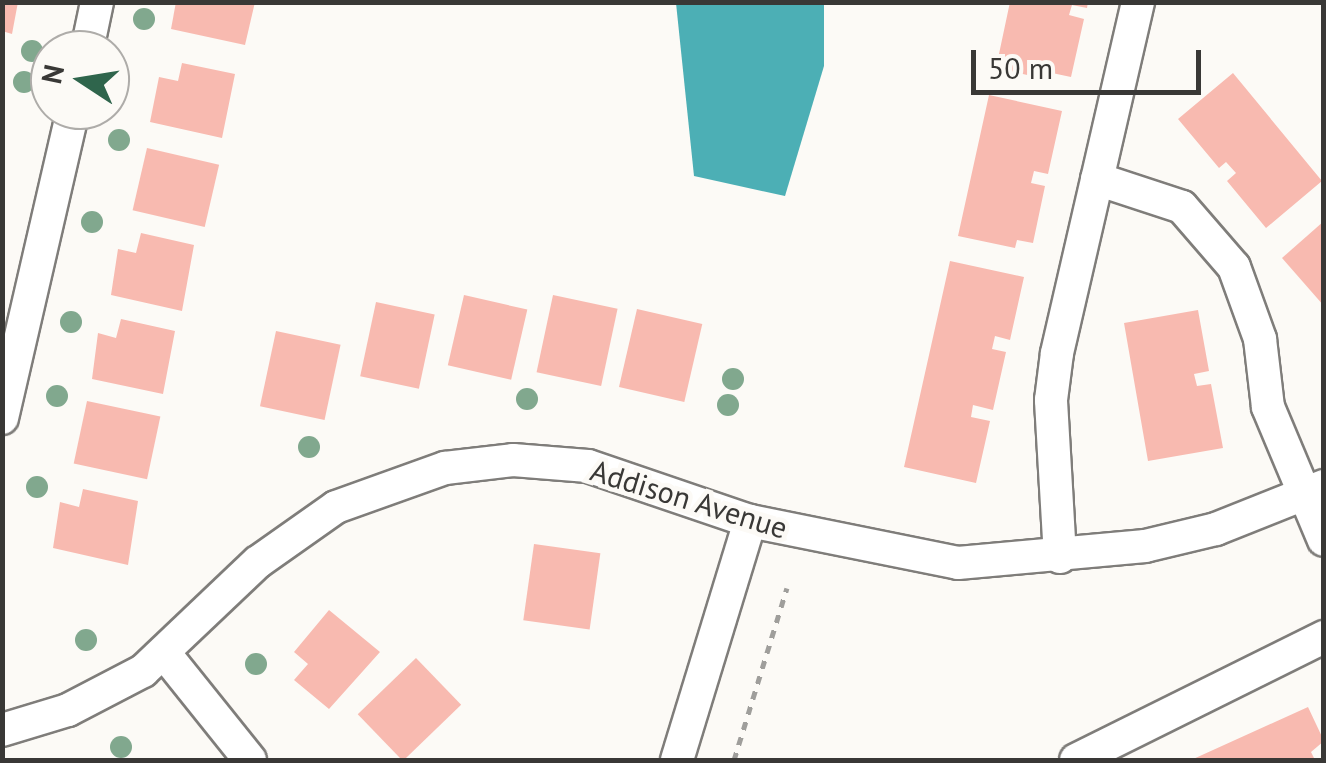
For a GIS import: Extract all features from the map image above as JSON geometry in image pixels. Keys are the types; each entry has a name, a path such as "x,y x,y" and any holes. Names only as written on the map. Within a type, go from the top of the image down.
{"street":[{"path":"91,30 98,2"},
{"path":"1060,557 1051,400 1138,2"},
{"path":"2,418 68,130"},
{"path":"1097,179 1182,207 1234,268 1260,339 1268,407 1313,492 1324,540"},
{"name":"Addison Avenue","path":"2,730 94,699 165,654 258,562 306,525 373,490 445,468 513,460 588,466 750,520 912,557 958,562 1060,557 1216,529 1313,492"},
{"path":"678,760 750,520"},
{"path":"1076,760 1324,637"},
{"path":"165,654 250,760"}],"path":[{"path":"734,760 787,588"}],"water":[{"path":"676,3 824,3 824,66 785,196 694,176"}],"building":[{"path":"2,2 18,2 12,34 2,31"},
{"path":"176,2 255,2 245,45 171,29"},
{"path":"1010,2 1088,2 1087,8 1072,5 1069,15 1084,19 1071,77 1052,73 1050,80 996,68"},
{"path":"182,63 235,74 222,138 150,122 159,77 178,81"},
{"path":"1233,73 1322,181 1266,228 1227,181 1236,173 1226,162 1219,168 1178,119"},
{"path":"989,95 1062,111 1048,174 1034,171 1031,183 1045,186 1033,243 1017,240 1015,248 958,236"},
{"path":"147,148 219,165 205,227 133,210"},
{"path":"1324,221 1324,306 1282,258"},
{"path":"141,233 194,245 182,311 111,295 118,249 136,253"},
{"path":"950,261 1024,277 1010,340 995,336 992,349 1006,352 993,410 973,405 971,417 990,421 976,483 904,467"},
{"path":"464,295 527,310 511,380 448,365"},
{"path":"553,295 618,309 601,386 537,372"},
{"path":"376,302 435,314 419,389 360,376"},
{"path":"637,309 702,324 684,402 619,387"},
{"path":"1198,310 1209,371 1194,374 1197,386 1211,384 1223,448 1148,461 1124,323"},
{"path":"121,319 175,331 163,394 92,379 98,333 116,338"},
{"path":"276,331 341,345 325,420 260,406"},
{"path":"87,401 160,417 147,479 74,464"},
{"path":"83,489 138,501 128,565 53,548 60,502 79,507"},
{"path":"534,544 600,553 590,630 523,620"},
{"path":"329,610 380,652 329,709 294,680 308,664 294,652"},
{"path":"416,658 461,705 404,760 358,714"},
{"path":"1308,707 1324,741 1311,752 1315,760 1191,760"}]}
